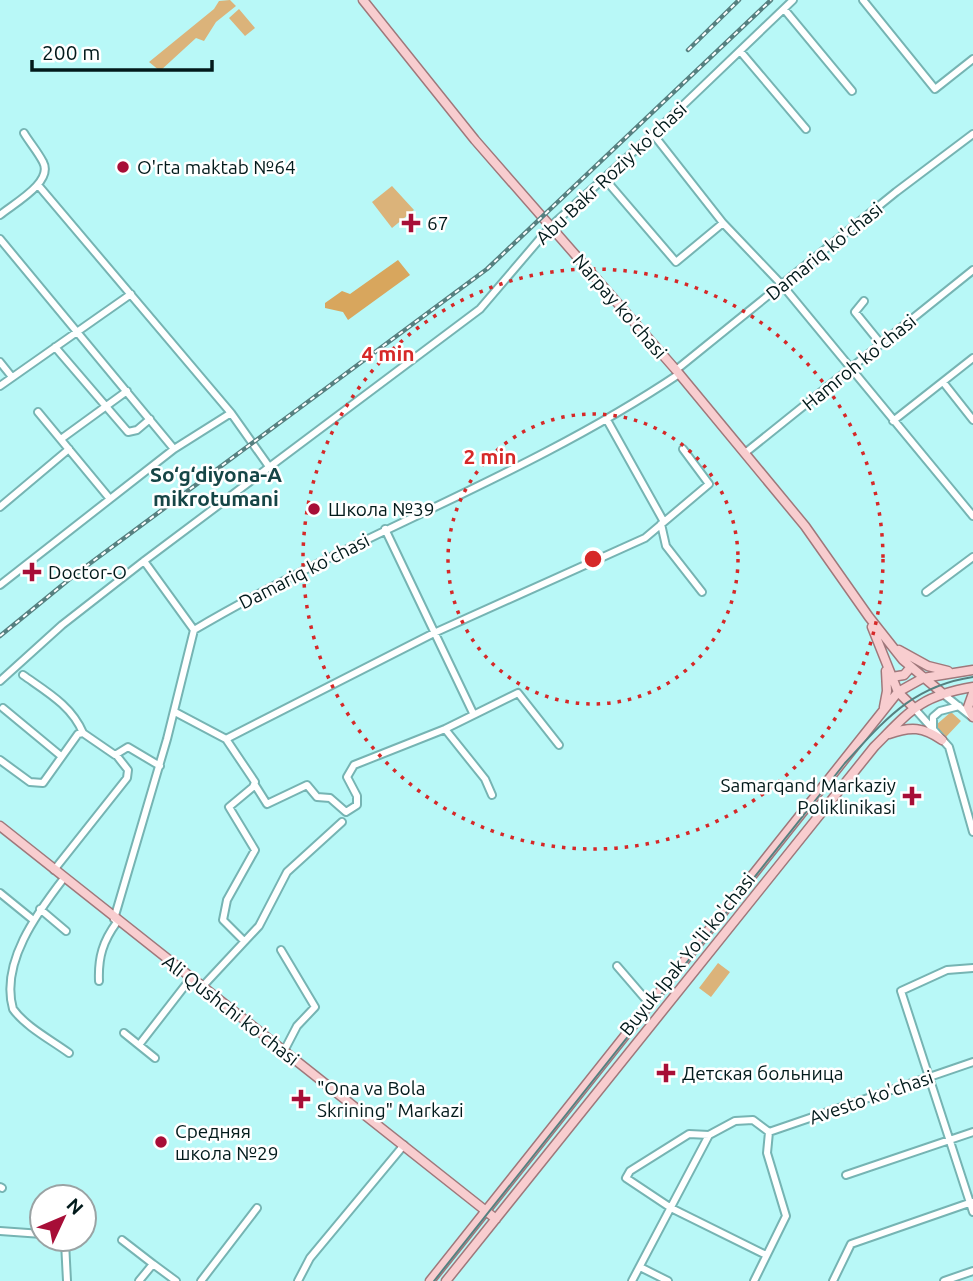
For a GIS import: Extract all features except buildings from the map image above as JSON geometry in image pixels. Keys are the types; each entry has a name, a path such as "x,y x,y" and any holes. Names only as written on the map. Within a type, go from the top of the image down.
{"main road":[{"name":"Narpay ko'chasi","path":"363,0 550,227 678,372 805,526 889,642 911,667 941,692"},
{"name":"Narpay ko'chasi","path":"869,617 898,692 913,707"},
{"path":"889,642 928,666 954,672"},
{"path":"882,711 887,691 883,655"},
{"path":"892,677 904,675 911,667"},
{"name":"Buyuk Ipak Yo'li ko'chasi","path":"430,1281 648,1002 898,692 923,678 973,670"},
{"name":"Buyuk Ipak Yo'li ko'chasi","path":"446,1281 886,735 913,707 941,692 973,687"},
{"path":"973,693 968,707 973,717"},
{"path":"886,735 904,729 922,728 942,740"},
{"name":"Ali Qushchi ko'chasi","path":"0,826 496,1219"}],"street":[{"name":"Abu Bakr Roziy ko'chasi","path":"0,681 55,631 144,561 480,309 550,227 653,134 793,0"},
{"path":"867,1 935,89 973,59"},
{"path":"784,9 852,91"},
{"path":"740,51 806,128"},
{"path":"0,215 38,184 44,173 45,164 24,133"},
{"path":"653,134 723,223 783,286 973,516"},
{"name":"Damariq ko'chasi","path":"194,630 317,563 607,420 678,372 896,192 973,134"},
{"path":"604,178 676,262 723,223"},
{"path":"38,184 231,413 270,468"},
{"path":"0,239 174,449"},
{"name":"Hamroh ko'chasi","path":"745,453 973,270"},
{"path":"0,386 131,294"},
{"path":"864,301 855,312 881,344"},
{"path":"55,347 128,432 137,430 150,419"},
{"path":"893,422 973,358"},
{"path":"0,362 12,377"},
{"path":"943,382 973,420"},
{"path":"61,439 127,391"},
{"path":"38,412 110,499"},
{"path":"1,583 174,449 231,413"},
{"path":"607,420 662,523 666,546 702,592"},
{"path":"0,507 69,449"},
{"path":"226,739 434,633 645,538 709,484 683,449"},
{"path":"385,529 473,713"},
{"path":"926,592 973,557"},
{"path":"99,981 99,959 104,942 116,920 175,712 194,630 144,561"},
{"path":"23,675 64,704 78,721 83,733 117,756 128,770 127,778 54,870"},
{"path":"941,692 973,717"},
{"path":"175,712 226,739 267,804 306,785 317,797 330,798 346,812 357,805 357,796 347,777 354,765 445,729 518,693 559,746"},
{"path":"933,729 933,717 940,711 959,706"},
{"path":"913,707 949,747 973,832"},
{"path":"3,708 61,756"},
{"path":"445,729 485,779 492,795"},
{"path":"0,760 36,784 43,783 78,734 83,733"},
{"path":"117,756 128,747 160,765"},
{"path":"244,941 223,920 227,900 255,850 229,807 255,785"},
{"path":"202,987 259,926 287,872 342,822"},
{"path":"9,949 64,878"},
{"path":"0,893 32,919"},
{"path":"40,909 66,930"},
{"path":"281,950 315,1007 297,1026 284,1051"},
{"path":"617,966 648,1002"},
{"path":"973,968 947,970 901,990 948,1140 972,1202 973,1212"},
{"path":"139,1045 191,978"},
{"path":"3,989 14,1011 69,1053"},
{"path":"124,1033 155,1058"},
{"name":"Avesto ko'chasi","path":"769,1132 973,1062"},
{"path":"754,1281 786,1216 767,1153 769,1132 753,1120 735,1121 709,1135 689,1134 630,1171 626,1178 671,1208 766,1255"},
{"path":"846,1175 973,1132"},
{"path":"632,1281 709,1135"},
{"path":"298,1281 310,1258 404,1146"},
{"path":"833,1281 851,1244 972,1202"},
{"path":"201,1281 257,1208"},
{"path":"0,1231 28,1233"},
{"path":"122,1240 176,1281"},
{"path":"65,1253 66,1281"},
{"path":"139,1281 153,1264"},
{"path":"640,1267 668,1281"},
{"path":"944,1281 973,1271"}],"shaded area":[{"path":"230,0 236,6 216,22 204,41 196,38 160,71 149,62 214,9 219,1"},
{"path":"239,9 255,28 245,36 229,18"},
{"path":"392,186 414,210 392,228 372,202"},
{"path":"398,260 410,275 348,320 343,312 325,308 325,303 342,291 350,294"},
{"path":"951,712 961,721 945,738 936,725"},
{"path":"718,963 730,972 711,997 699,988"}],"tram line":[{"path":"434,1281 845,763 901,707 933,688 973,677"}],"railway":[{"path":"688,50 739,0"},
{"path":"0,636 77,573 487,269 771,0"}],"place":[{"name":"O'rta maktab №64","path":"123,167"},
{"name":"67","path":"411,223"},
{"name":"Школа №39","path":"314,509"},
{"name":"Doctor-O","path":"32,572"},
{"name":"Samarqand Markaziy Poliklinikasi","path":"912,796"},
{"name":"Детская больница","path":"666,1073"},
{"name":"\"Ona va Bola Skrining\" Markazi","path":"301,1099"},
{"name":"Средняя школа №29","path":"161,1142"}],"district":[{"name":"So‘g‘diyona-А mikrotumani","path":"216,486"}]}
